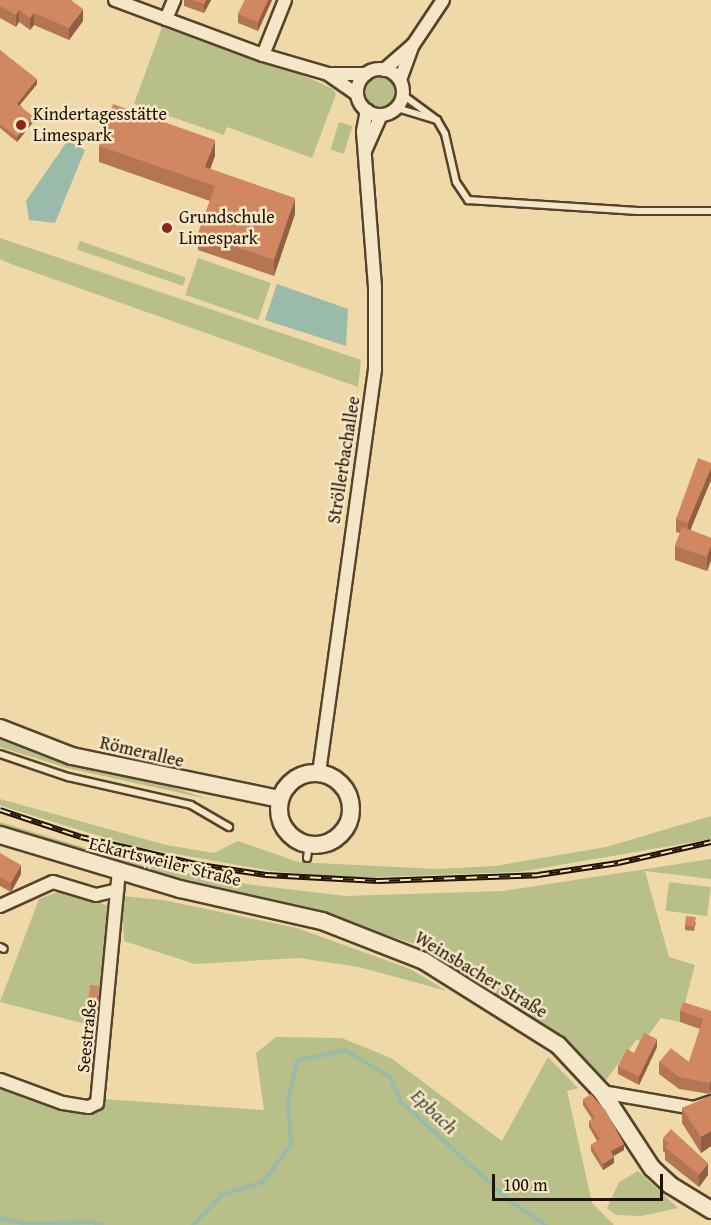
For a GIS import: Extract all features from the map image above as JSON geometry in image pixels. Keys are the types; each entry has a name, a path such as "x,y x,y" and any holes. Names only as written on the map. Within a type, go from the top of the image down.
{"street":[{"path":"115,0 263,56 328,74 366,74 384,70 413,45"},
{"path":"166,20 174,0"},
{"path":"263,56 285,0"},
{"path":"328,74 357,94 366,110 381,115 397,108 403,95 400,80 413,45 443,0"},
{"path":"384,70 400,80"},
{"path":"357,94 366,74"},
{"name":"Ströllerbachallee","path":"319,773 375,370 375,287 365,151 366,110"},
{"name":"Ströllerbachallee","path":"365,151 381,115"},
{"name":"Römerallee","path":"0,728 72,756 280,800"},
{"path":"319,773 336,780 344,788 351,811 342,833 308,851 288,833 280,817 280,800 291,781 319,773"},
{"name":"Eckartsweiler Straße","path":"0,835 119,871 322,921"},
{"name":"Seestraße","path":"0,1080 63,1103 89,1107 97,1103 117,930 119,871"},
{"path":"0,906 53,882 96,895 117,890"},
{"name":"Weinsbacher Straße","path":"322,921 387,943 461,982 558,1045 602,1092 652,1168 683,1195 711,1210"},
{"path":"602,1092 636,1095 694,1108 711,1102"}],"lane":[{"path":"403,95 437,120 445,134 456,182 468,200 638,211 711,211"},
{"path":"397,108 437,120"},
{"path":"0,754 68,777 190,805 229,827"}],"green space":[{"path":"162,27 298,73 333,89 336,94 312,158 227,127 224,135 134,104"},
{"path":"381,77 392,81 396,92 392,103 381,107 370,103 366,92 370,81"},
{"path":"339,122 352,126 344,154 331,150"},
{"path":"0,238 361,360 358,387 11,264 0,259"},
{"path":"80,241 186,277 183,286 77,250"},
{"path":"198,258 271,283 258,320 185,295"},
{"path":"0,729 208,799 67,768 0,747"},
{"path":"0,799 166,845 214,853 238,841 298,862 437,869 495,866 606,847 711,816 711,839 519,872 350,878 272,871 136,847 11,809 0,805"},
{"path":"0,822 142,865 246,884 345,896 503,891 711,859 711,879 645,871 669,957 695,965 680,1022 661,1018 644,1041 636,1040 603,1084 559,1037 426,948 348,922 146,875 0,828"},
{"path":"669,882 711,887 707,916 665,911"},
{"path":"63,890 117,909 105,1029 0,1002 39,899"},
{"path":"122,896 163,900 297,928 410,969 447,991 359,967 299,958 195,964 124,941"},
{"path":"276,1037 342,1038 391,1058 502,1141 548,1057 578,1088 567,1091 592,1203 614,1225 0,1225 0,1084 47,1103 92,1113 102,1099 264,1110 256,1053"},
{"path":"638,1171 678,1208 641,1216 616,1215 607,1208 619,1182"}],"shaded area":[{"path":"68,140 85,150 55,223 29,220 26,201"},
{"path":"277,284 348,309 346,346 265,320"}],"building":[{"path":"0,0 71,0 83,9 69,28 34,13 30,18 19,10 16,15 0,6"},
{"path":"192,0 206,0 204,4"},
{"path":"245,0 268,0 258,22 238,14"},
{"path":"0,50 37,79 17,104 34,117 17,137 0,124"},
{"path":"113,104 215,140 205,167 295,198 274,260 198,234 215,186 99,146"},
{"path":"698,458 711,463 711,467 688,523 676,519"},
{"path":"682,527 711,538 707,557 675,546"},
{"path":"0,853 21,865 11,883 0,877"},
{"path":"686,916 696,917 694,927 685,925"},
{"path":"90,985 99,986 98,999 89,998"},
{"path":"683,1002 711,1011 710,1083 679,1077 659,1062 671,1048 689,1062 703,1019 680,1011"},
{"path":"644,1033 657,1039 639,1077 618,1066 627,1049 634,1053"},
{"path":"591,1094 606,1111 624,1144 611,1151 614,1157 603,1164 591,1145 600,1139 589,1121 595,1118 583,1099"},
{"path":"711,1096 711,1131 701,1137 682,1108"},
{"path":"671,1129 708,1163 699,1175 665,1147 669,1143 663,1138"}],"waterway":[{"name":"Epbach","path":"193,1225 222,1195 263,1182 291,1145 288,1100 297,1061 345,1050 390,1077 401,1102 512,1203 546,1225"},
{"name":"Epbach","path":"0,1218 26,1224 92,1222 103,1225"}],"railway":[{"path":"0,810 81,837 200,865 266,875 378,881 538,875 618,863 711,842"}],"place":[{"name":"Kindertagesstätte Limespark","path":"21,125"},
{"name":"Grundschule Limespark","path":"167,228"}]}
